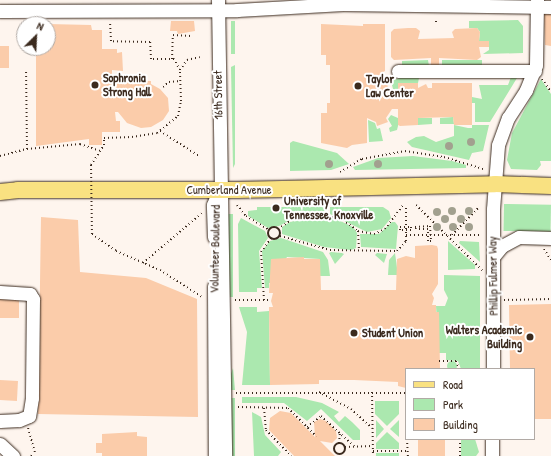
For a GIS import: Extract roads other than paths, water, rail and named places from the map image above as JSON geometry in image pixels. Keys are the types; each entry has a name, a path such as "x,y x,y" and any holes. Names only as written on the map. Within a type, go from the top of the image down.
{"main road":[{"name":"Cumberland Avenue","path":"1,191 219,190 495,184 551,186"}],"street":[{"path":"0,11 218,5 343,4 537,4 551,8"},
{"path":"398,71 535,71 537,53 537,4"},
{"name":"16th Street","path":"218,5 219,190"},
{"name":"Phillip Fulmer Way","path":"493,368 493,257 495,184 501,134 535,71"},
{"name":"Volunteer Boulevard","path":"215,456 213,205 219,190"},
{"name":"Volunteer Boulevard","path":"219,190 222,205 225,456"},
{"path":"493,257 502,246 519,237 551,238"},
{"path":"0,292 30,294 33,299 32,398 29,416 25,418 0,421"},
{"path":"492,440 492,456"},
{"path":"0,444 13,456"}],"place":[{"name":"Sophronia Strong Hall","path":"95,85"},
{"name":"Taylor Law Center","path":"358,86"},
{"name":"University of Tennessee, Knoxville","path":"276,208"},
{"name":"Student Union","path":"354,333"},
{"name":"Walters Academic Building","path":"530,337"}]}
